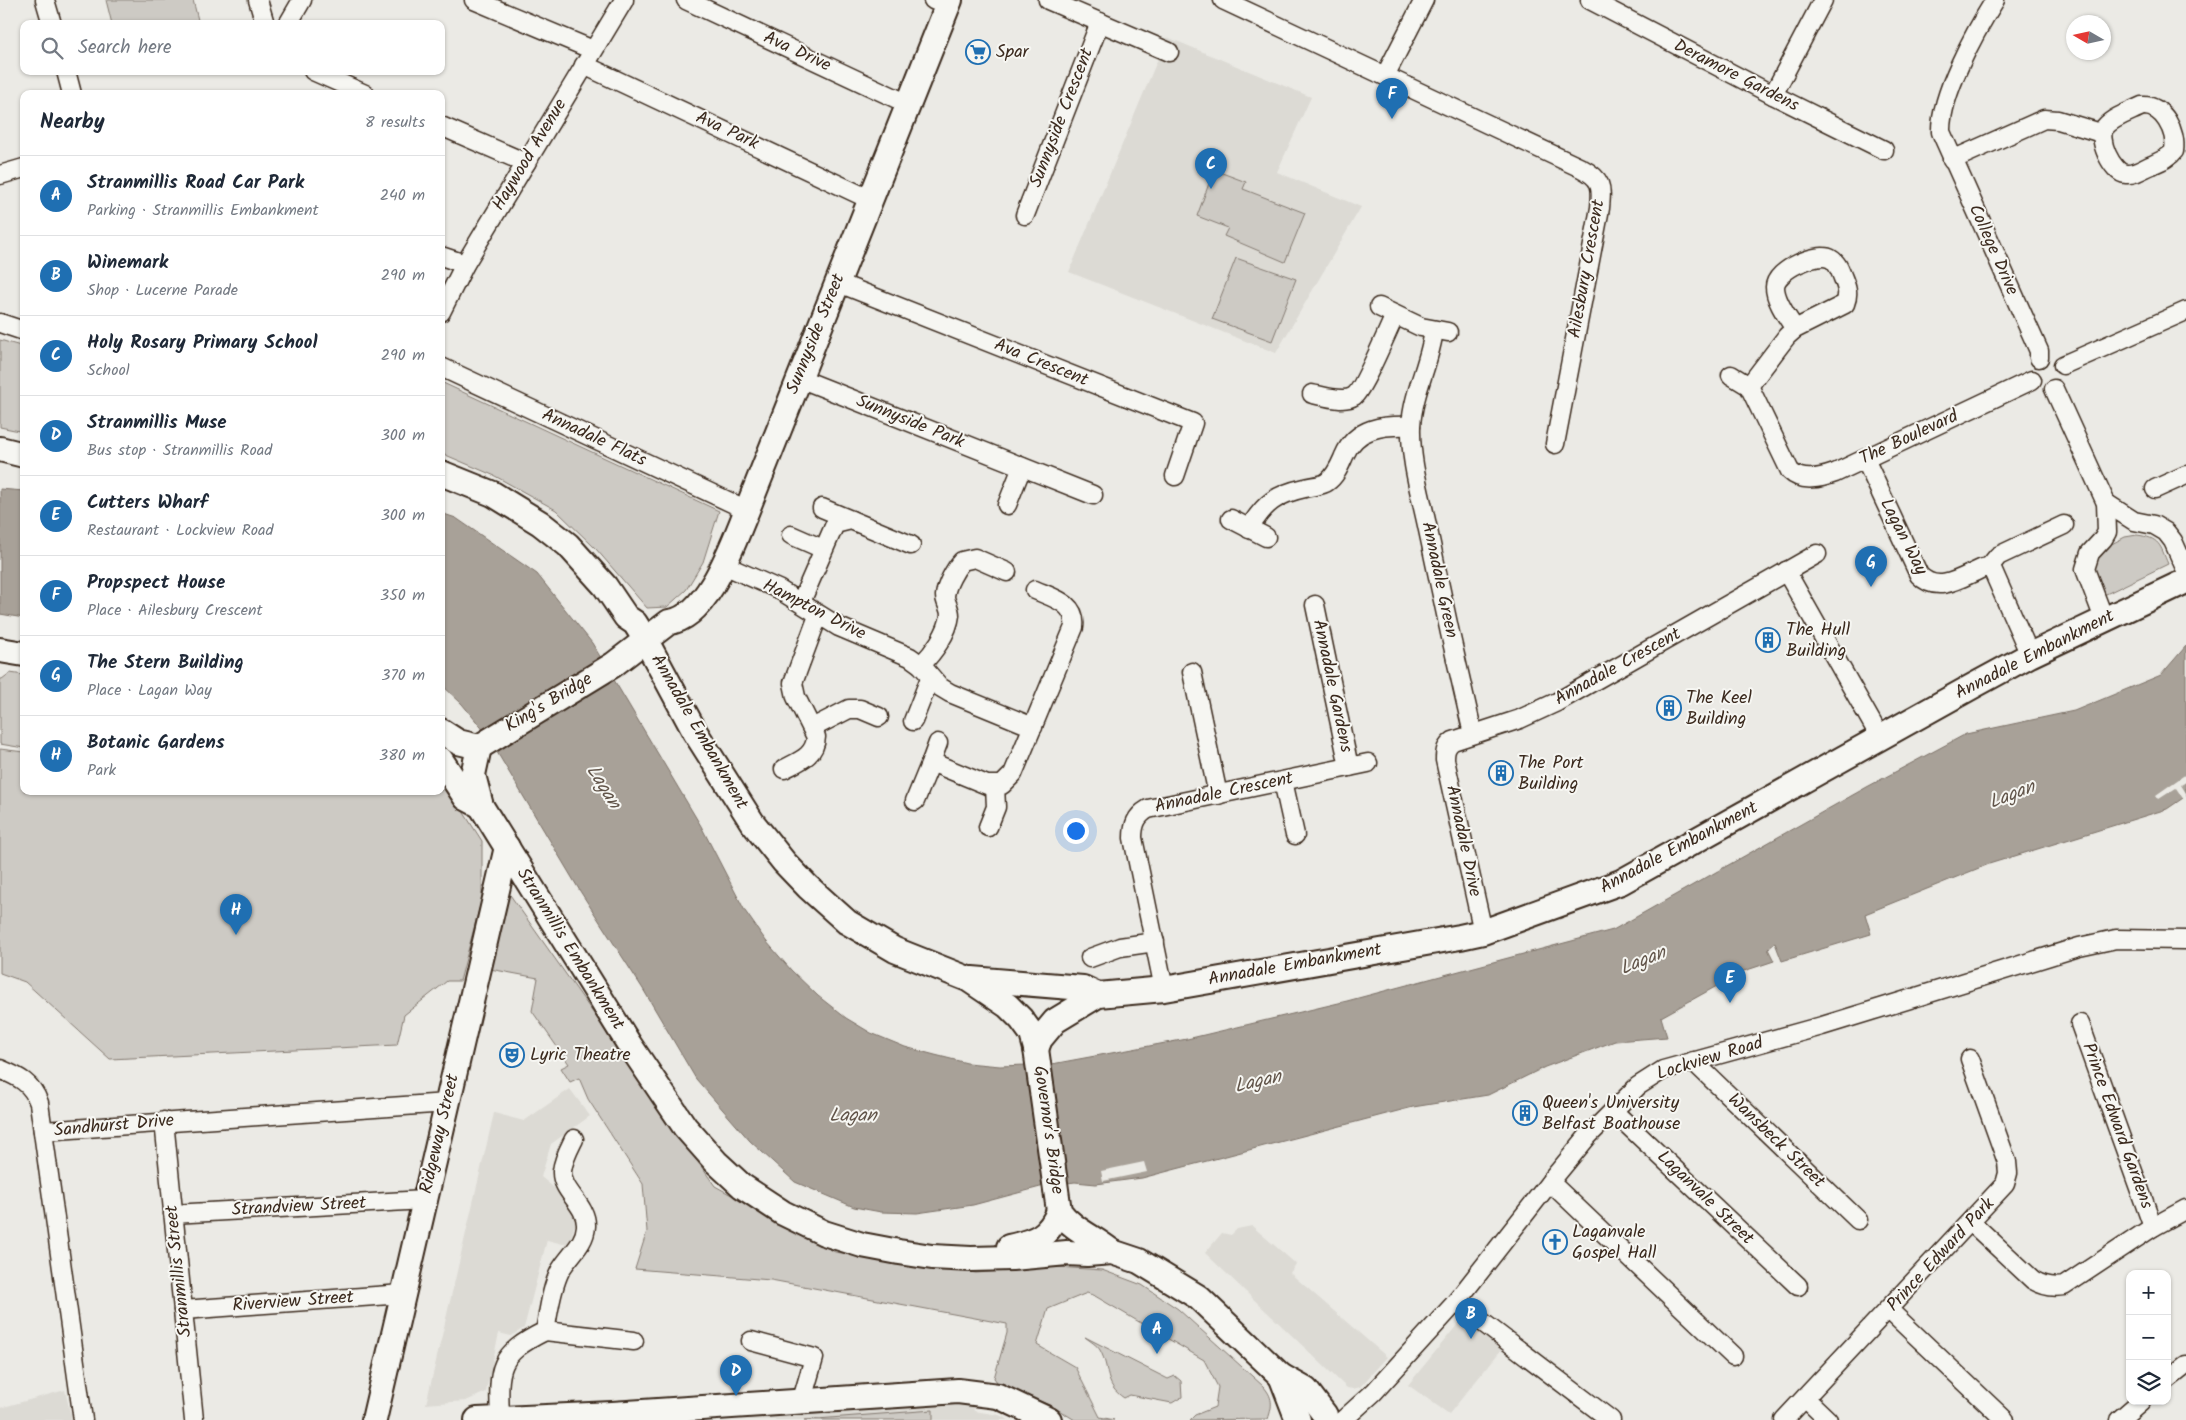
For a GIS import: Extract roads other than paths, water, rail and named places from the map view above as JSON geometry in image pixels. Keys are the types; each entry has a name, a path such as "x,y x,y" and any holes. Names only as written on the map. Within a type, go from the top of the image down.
{"street":[{"path":"45,0 51,20"},
{"path":"258,0 263,20"},
{"path":"290,20 302,0"},
{"path":"474,0 593,50"},
{"name":"Haywood Avenue","path":"445,304 465,264 624,0"},
{"name":"Ava Drive","path":"686,0 908,104"},
{"path":"1048,0 1169,52"},
{"path":"1222,0 1385,76 1424,0"},
{"name":"Deramore Gardens","path":"1590,0 1884,150"},
{"path":"1773,95 1823,0"},
{"name":"College Drive","path":"1995,0 1960,68 1942,114 1941,132 2039,351 2039,358"},
{"name":"Sunnyside Street","path":"645,639 669,622 677,621 691,613 711,588 724,565 908,104 944,2"},
{"name":"Sunnyside Crescent","path":"1025,214 1100,22"},
{"name":"Ava Park","path":"584,65 869,199"},
{"path":"67,75 71,90"},
{"path":"322,75 356,90"},
{"name":"Ailesbury Crescent","path":"1385,76 1581,168 1592,174 1599,181 1601,191 1600,208 1555,444"},
{"path":"1952,160 2044,119 2058,120 2102,133"},
{"path":"445,128 526,163"},
{"path":"0,175 20,169"},
{"path":"445,257 465,264"},
{"path":"1731,375 1749,386 1787,336 1795,329 1845,304 1848,293 1847,287 1838,266 1831,259 1815,257 1784,271 1776,280 1776,292 1787,317 1795,329"},
{"name":"Ava Crescent","path":"836,282 1194,422 1175,476"},
{"path":"1312,394 1348,398 1355,396 1363,385 1395,315 1379,307"},
{"path":"2063,366 2186,311"},
{"name":"Annadale Green","path":"1395,315 1441,331 1430,354 1416,394 1411,426 1413,459 1473,734"},
{"path":"0,323 20,330"},
{"path":"2050,356 2060,361 2063,366 2062,382 2054,389 2044,390 2034,384 2032,380 2030,370 2039,358 2050,356"},
{"name":"Annadale Flats","path":"445,368 747,510"},
{"name":"Sunnyside Park","path":"798,378 1093,495"},
{"name":"The Boulevard","path":"1749,386 1787,465 1794,475 1808,478 1835,473 2032,380"},
{"path":"2054,389 2106,503 2107,532 2090,553 2086,569 2104,619"},
{"path":"1249,528 1255,518 1273,499 1293,490 1325,483 1332,478 1346,450 1359,435 1382,426 1411,426"},
{"path":"0,449 20,454"},
{"name":"Lagan Way","path":"1865,459 1919,575 1924,581 1932,584 1946,584 1983,568 1989,568 1998,556 2064,525"},
{"path":"1007,506 1022,467"},
{"name":"Annadale Embankment","path":"445,475 493,494 540,523 574,552 605,586 626,617 635,623 645,639 695,732 752,822 784,862 808,887 847,922 895,950 968,979 1008,1006 1032,1034 1037,1053"},
{"path":"2155,489 2186,475"},
{"path":"2106,503 2134,521 2154,525 2166,532 2173,541 2186,570"},
{"path":"822,508 911,545"},
{"path":"1231,519 1266,537"},
{"path":"801,602 835,524 851,520"},
{"path":"791,535 823,548"},
{"name":"Annadale Crescent","path":"1445,751 1448,744 1453,741 1520,719 1557,702 1817,554"},
{"path":"914,721 926,672 950,615 945,594 962,561 975,558 1007,572"},
{"name":"Hampton Drive","path":"724,565 778,589 801,602 818,616 839,627 894,649 926,672 950,693 1033,726"},
{"path":"1989,568 1993,571 2030,655"},
{"path":"1786,571 1880,737"},
{"name":"Annadale Embankment","path":"1037,1053 1040,1039 1055,1021 1098,995 1164,989 1483,932 1622,882 2030,655 2186,580"},
{"path":"931,762 987,785 1002,785 1014,774 1074,627 1075,620 1073,612 1066,605 1035,590"},
{"name":"Annadale Gardens","path":"1315,606 1349,767"},
{"path":"784,769 812,751 816,737 792,684 818,616"},
{"path":"626,617 626,634 617,662 640,660 662,671 666,641 677,621"},
{"name":"King's Bridge","path":"482,744 617,662 645,639"},
{"path":"0,650 20,653"},
{"path":"1192,672 1218,795"},
{"path":"812,728 849,710 860,709 879,716"},
{"path":"445,734 458,742 482,744"},
{"path":"915,801 938,743"},
{"name":"Stranmillis Embankment","path":"482,744 473,775 481,806 629,1044 680,1118 716,1162 742,1186 783,1212 824,1233 862,1245 899,1252 932,1257 1012,1258 1066,1253 1112,1252"},
{"name":"Annadale Drive","path":"1445,751 1445,760 1483,932"},
{"name":"Annadale Crescent","path":"1164,989 1133,838 1136,819 1148,809 1368,763"},
{"name":"Stranmillis Embankment","path":"445,766 466,798 481,806"},
{"path":"1283,781 1296,835"},
{"path":"988,827 996,807 995,786"},
{"name":"Ridgeway Street","path":"374,1420 507,847"},
{"name":"Lockview Road","path":"1327,1419 1374,1392 1456,1302 1588,1136 1638,1086 1652,1076 1663,1070 1693,1061 1822,1026 2099,942 2142,938 2186,940"},
{"path":"1090,958 1120,947 1155,942"},
{"name":"Annadale Embankment","path":"968,979 1083,988 1098,995"},
{"name":"Prince Edward Gardens","path":"2080,1024 2153,1227"},
{"name":"Governor's Bridge","path":"1037,1053 1058,1205"},
{"name":"Prince Edward Park","path":"1784,1420 1999,1193 2005,1184 2008,1173 2004,1152 1970,1059"},
{"name":"Wansbeck Street","path":"1693,1061 1858,1220"},
{"path":"0,1070 28,1083 35,1092 39,1103 43,1131"},
{"name":"Sandhurst Drive","path":"83,1420 43,1131 164,1121 447,1103"},
{"name":"Laganvale Street","path":"1613,1111 1798,1286"},
{"name":"Stranmillis Street","path":"164,1121 194,1420"},
{"path":"545,1330 559,1272 579,1246 586,1225 583,1211 563,1179 562,1170 574,1138"},
{"path":"1550,1182 1733,1356"},
{"name":"Strandview Street","path":"173,1214 425,1200"},
{"name":"Stranmillis Embankment","path":"961,1257 1024,1244 1040,1238 1053,1226 1058,1205"},
{"name":"Stranmillis Embankment","path":"1058,1205 1072,1226 1094,1238 1112,1252 1139,1261 1192,1292 1232,1327 1281,1376 1306,1390 1327,1419"},
{"path":"1971,1222 2033,1280 2040,1284 2056,1287 2064,1286 2153,1227 2186,1209"},
{"name":"Riverview Street","path":"183,1310 402,1294"},
{"path":"1456,1302 1611,1420"},
{"path":"1889,1310 2005,1420"},
{"path":"634,1341 545,1330 515,1347 507,1358 501,1372 498,1389 488,1419 801,1403 938,1392 973,1392 998,1396 1049,1420"},
{"path":"751,1341 814,1358 801,1403"},
{"path":"2171,1377 2186,1365"},
{"name":"Stranmillis Embankment","path":"1281,1376 1298,1420"},
{"path":"1805,1398 1828,1420"},
{"path":"2123,1419 2137,1405"}],"water":[{"path":"0,489 20,491 20,617 0,614"},
{"name":"Lagan","path":"445,514 456,518 537,574 592,643 701,826 745,911 766,941 791,970 818,996 846,1018 871,1033 905,1047 967,1063 1000,1066 1052,1064 1187,1039 1347,1001 1613,930 1867,787 1966,734 2074,711 2161,675 2186,646 2186,796 2167,809 1989,864 1865,914 1871,934 1782,961 1775,943 1768,949 1774,961 1744,971 1661,1017 1667,1037 1615,1041 1545,1067 1488,1095 1413,1107 1142,1178 1096,1184 1075,1182 1044,1186 973,1205 917,1213 881,1212 854,1207 795,1182 750,1141 696,1079 485,732 462,704 445,688"}],"place":[{"name":"Spar","path":"978,52"},
{"name":"Propspect House","path":"1392,119"},
{"name":"Holy Rosary Primary School","path":"1211,189"},
{"name":"The Stern Building","path":"1871,587"},
{"name":"The Hull Building","path":"1768,640"},
{"name":"The Keel Building","path":"1669,708"},
{"name":"The Port Building","path":"1501,773"},
{"name":"Botanic Gardens","path":"236,935"},
{"name":"Cutters Wharf","path":"1730,1003"},
{"name":"Lyric Theatre","path":"512,1055"},
{"name":"Queen's University Belfast Boathouse","path":"1525,1113"},
{"name":"Laganvale Gospel Hall","path":"1555,1242"},
{"name":"Winemark","path":"1471,1339"},
{"name":"Stranmillis Road Car Park","path":"1157,1354"},
{"name":"Stranmillis Muse","path":"736,1396"}]}
